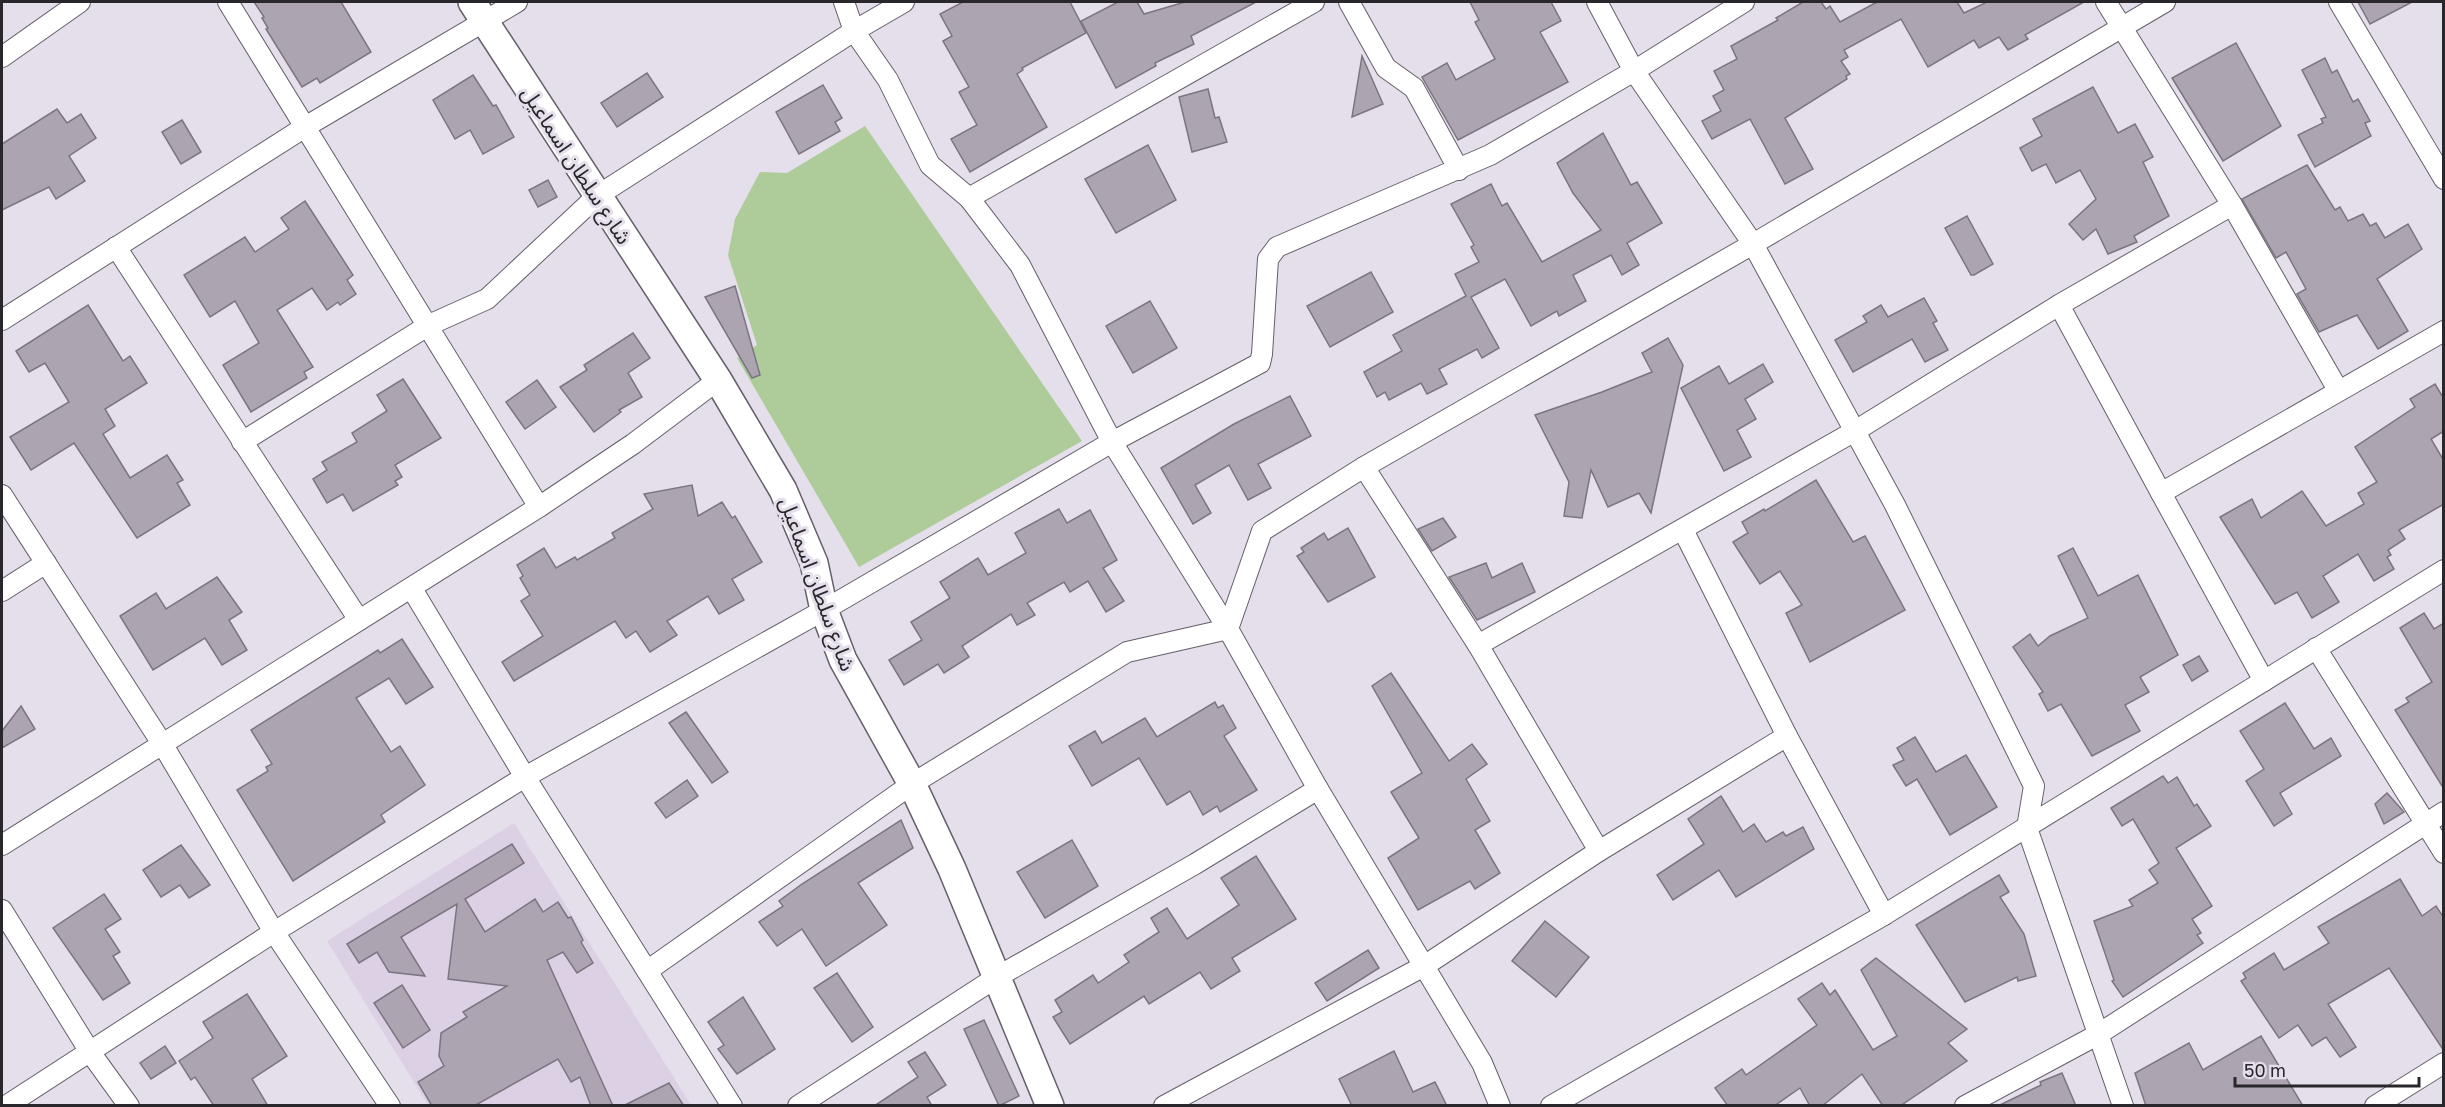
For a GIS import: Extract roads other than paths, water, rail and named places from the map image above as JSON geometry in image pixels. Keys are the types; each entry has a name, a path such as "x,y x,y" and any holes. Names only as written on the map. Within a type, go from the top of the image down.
{"street":[{"path":"2,57 80,2"},
{"path":"228,2 539,507"},
{"path":"2,320 305,127 479,12 517,2"},
{"path":"844,2 854,31 888,80 930,165 969,198 1020,265 1112,442 1228,629 1317,789 1482,1063 1500,1106"},
{"path":"242,442 429,325 487,299 597,196 854,31 904,2"},
{"path":"969,198 1314,2"},
{"path":"1349,2 1386,68 1414,88 1459,170"},
{"path":"1597,2 1634,71 1753,244 1895,505 2034,786 2028,828 2123,1106"},
{"path":"6,1106 274,932 525,777 824,609 1112,442 1260,363 1268,259 1277,247 1459,170 1634,71 1744,2"},
{"path":"2106,2 2120,28 2232,205 2338,390"},
{"path":"1228,629 1262,531 1364,467 1753,244 2165,2"},
{"path":"2339,2 2444,179"},
{"name":"شارع سلطان اسماعيل","path":"479,12 764,454 801,526 814,563 824,609 843,660 912,784 952,869 1050,1106"},
{"path":"1478,645 1855,431 2059,305 2232,205"},
{"path":"116,247 359,620"},
{"path":"2059,305 2264,681"},
{"path":"2161,493 2444,331"},
{"path":"2,845 539,507 633,444 718,380"},
{"path":"1364,467 1478,645 1599,851"},
{"path":"2,495 163,745 274,932 390,1106"},
{"path":"1683,530 1787,736 1884,915"},
{"path":"2,591 46,563"},
{"path":"1551,1106 1884,915 2444,570"},
{"path":"412,589 525,777 732,1106"},
{"path":"647,971 912,784 1127,652 1228,629"},
{"path":"2316,648 2444,853"},
{"path":"1164,1106 1424,966 1599,851 1787,736"},
{"path":"798,1106 997,977 1195,864 1317,789"},
{"path":"1965,1106 2097,1035 2444,812"},
{"path":"2,910 90,1052 129,1106"},
{"path":"2375,1106 2444,1063"}]}
